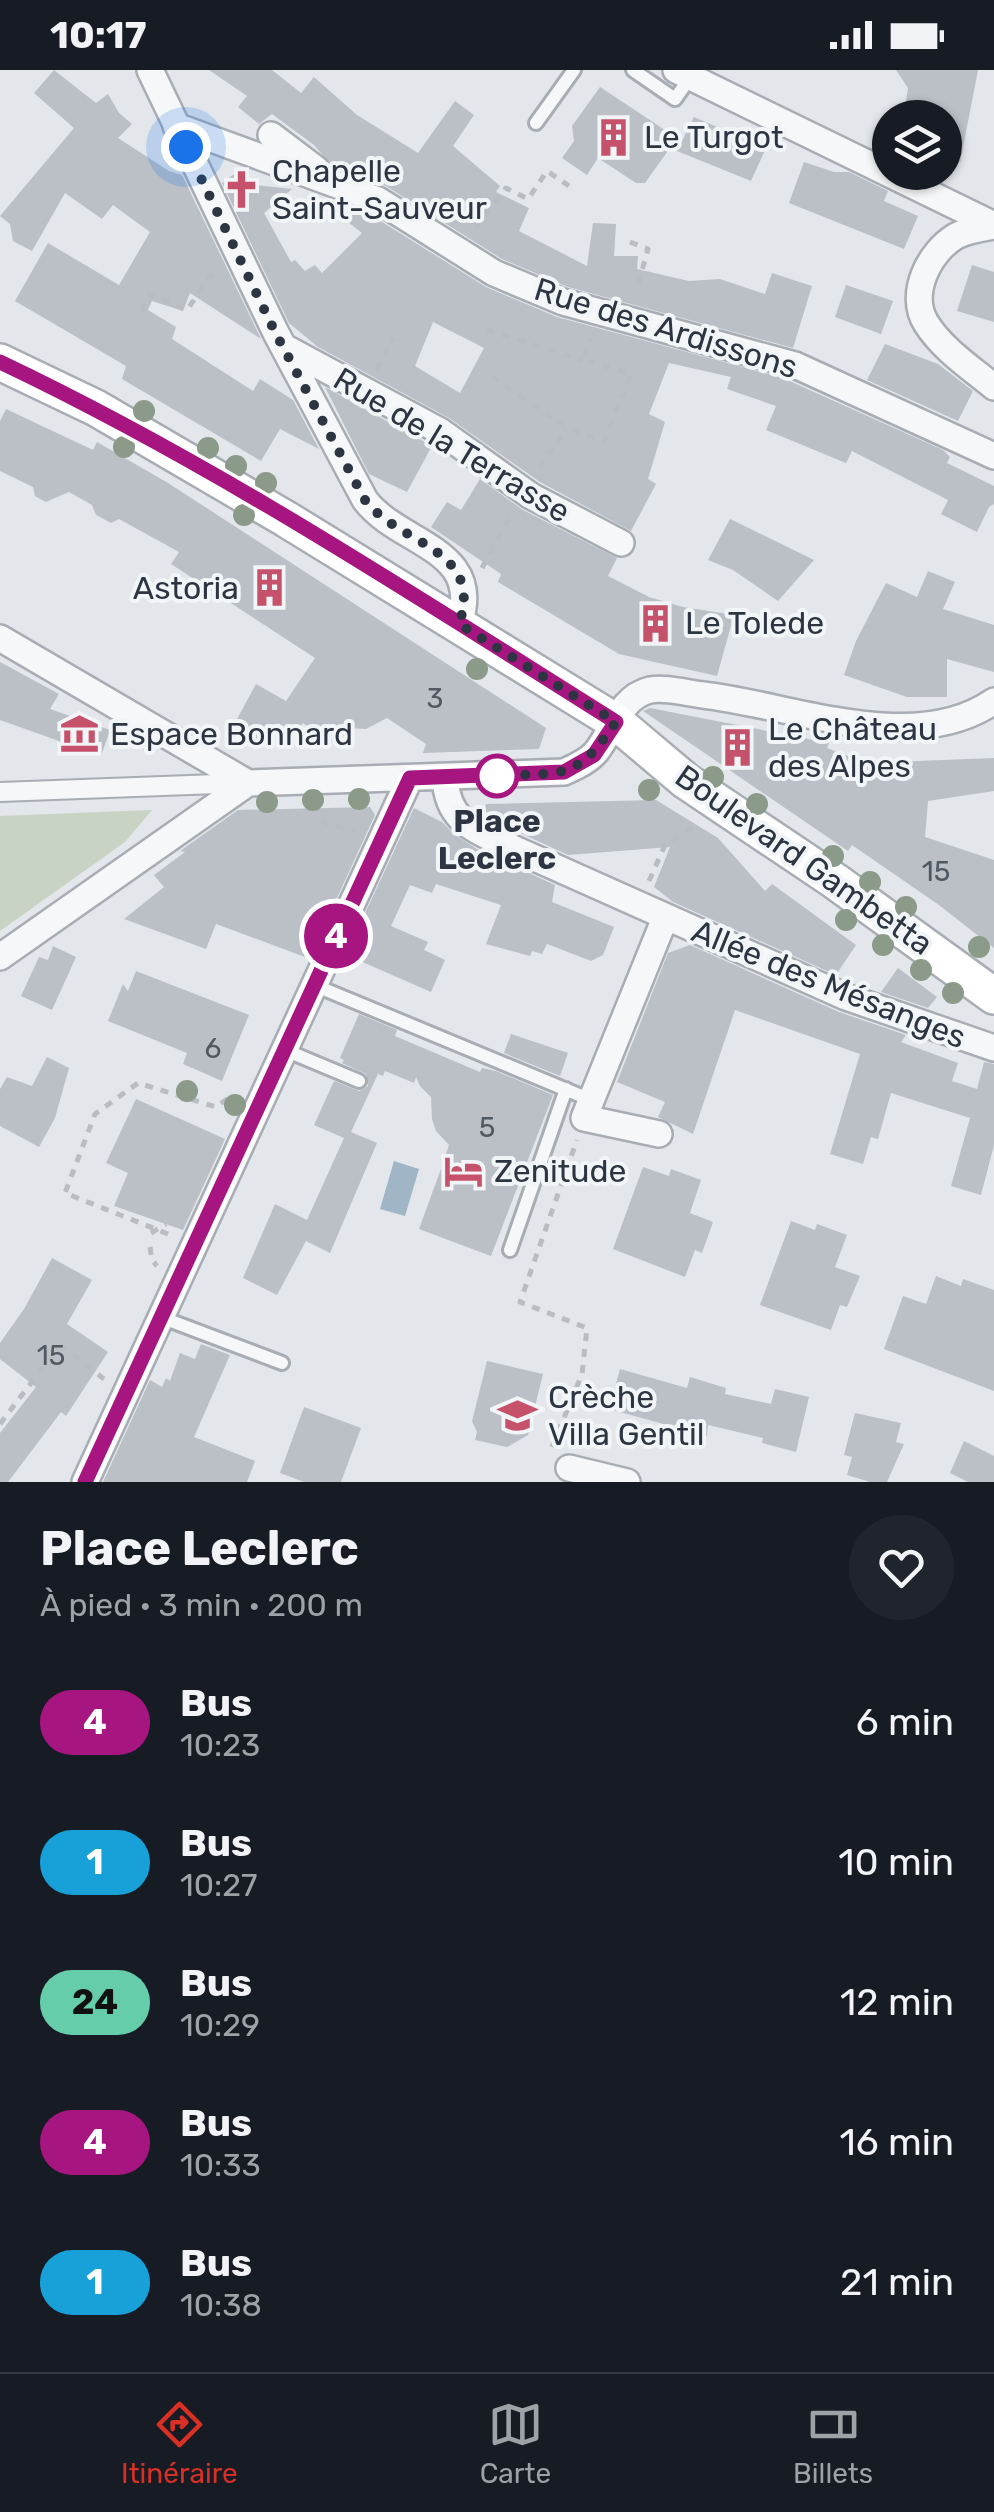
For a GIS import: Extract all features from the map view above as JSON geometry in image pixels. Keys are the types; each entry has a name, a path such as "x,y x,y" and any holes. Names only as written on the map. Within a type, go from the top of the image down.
{"main road":[{"name":"Boulevard Gambetta","path":"0,362 96,408 616,722 686,781 994,996"}],"street":[{"path":"150,70 283,346 373,510 456,568 472,632"},
{"path":"682,74 966,209 994,226"},
{"name":"Rue des Ardissons","path":"176,126 378,200 494,273 563,302 795,365 994,456"},
{"path":"271,135 340,186"},
{"path":"994,226 952,238 931,260 920,284 919,298 924,320 934,334 994,387"},
{"name":"Rue de la Terrasse","path":"283,346 440,431 531,496 621,542"},
{"path":"0,638 248,783"},
{"path":"0,792 564,772 594,755 622,708 634,696 652,690 720,697 840,720 920,726 957,721 994,700"},
{"name":"Allée des Mésanges","path":"445,777 448,803 460,819 510,847 846,997 994,1048"},
{"path":"85,1482 410,778"},
{"path":"0,957 248,783"},
{"name":"Allée des Mésanges","path":"588,1109 664,918"},
{"path":"588,1109 660,1134"},
{"path":"569,1468 600,1479 627,1482"}],"lane":[{"path":"536,123 574,70"},
{"path":"633,70 676,99 682,74"},
{"path":"314,985 566,1089 588,1109"},
{"path":"285,1050 359,1082"},
{"path":"510,1250 566,1089"},
{"path":"163,1318 282,1364"}],"path":[{"path":"458,250 506,188 528,199 547,171 569,186"},
{"path":"628,320 648,249 630,242"},
{"path":"142,312 149,294 187,310 216,267"},
{"path":"583,360 601,312"},
{"path":"487,330 631,374 604,442 567,428 492,377"},
{"path":"366,390 394,337"},
{"path":"320,822 353,832"},
{"path":"637,906 665,845 701,822"},
{"path":"196,1245 65,1193 95,1114 138,1083 216,1107 235,1094 263,1097"},
{"path":"569,1468 548,1458 582,1374 587,1328 520,1302 588,1109"},
{"path":"151,1233 166,1224"},
{"path":"0,1424 63,1348 94,1373 128,1392"}],"green space":[{"path":"152,810 125,842 0,931 0,816"}],"water":[{"path":"394,1161 419,1169 405,1216 380,1209"}],"building":[{"path":"54,70 96,103 108,94 119,113 132,124 118,138 169,171 182,175 261,339 190,293 183,311 152,301 148,310 176,327 172,339 253,391 260,379 293,400 319,449 280,429 261,461 122,379 126,366 15,301 48,243 119,285 150,232 113,205 102,219 65,193 32,251 13,241 10,224 0,216 74,128 34,93"},
{"path":"209,70 272,70 301,93 314,77 357,115 418,153 455,101 474,115 453,146 500,186 496,192 529,208 519,231 587,266 593,223 616,224 614,256 638,256 637,269 689,281 720,279 765,294 772,273 812,286 793,348 568,287 502,259 386,186 332,166 314,145 272,114 259,124 238,107 247,96"},
{"path":"896,70 978,70 962,153 962,100 906,100 908,88"},
{"name":"Le Turgot","path":"600,87 677,138 645,183 636,183 598,158 587,175 562,158 574,141 572,126"},
{"path":"694,117 766,148 751,181 677,151"},
{"path":"804,162 834,172 849,172 872,183 872,190 888,191 884,201 918,216 904,249 789,203"},
{"path":"241,169 255,185 292,189 264,213 291,262 295,260 305,271 315,265 322,273 362,233 343,218 339,203 371,215 486,287 557,317 783,378 943,450 950,457 947,463 994,486 994,504 977,532 941,514 948,500 852,451 846,463 766,430 776,406 727,389 731,377 669,363 649,414 665,422 648,479 656,484 631,531 540,482 449,418 318,347 289,323 222,183","holes":["433,322 484,348 460,393 415,366"]},
{"path":"972,265 994,272 994,322 957,311"},
{"path":"846,285 893,301 881,334 835,317"},
{"path":"885,344 938,364 973,391 958,421 867,380"},
{"path":"325,387 432,446 407,492 369,474"},
{"path":"6,409 93,450 97,442 168,483 546,728 539,749 423,753 426,744 387,718 366,729 349,728 337,745 303,723 296,734 278,723 270,737 261,732 253,747 229,734 256,684 286,701 315,658 171,564 179,552 119,519 111,523 96,515 92,505 69,492 46,502 35,496 33,487 0,471 0,421"},
{"path":"480,479 523,510 617,558 608,576 649,597 734,615 717,676 619,654 498,582 501,574 431,527 447,502 461,510"},
{"path":"730,519 814,560 778,601 733,570 708,560"},
{"path":"928,571 955,582 943,609 994,625 994,672 947,659 947,697 907,697 844,675 856,641 886,583 917,597"},
{"path":"0,662 59,694 50,709 110,730 101,756 0,720"},
{"path":"650,708 829,743 827,748 866,763 994,758 994,791 928,801 925,837 994,860 994,948 852,845 848,851 643,711"},
{"path":"656,800 718,838 765,891 772,884 856,945 836,975 673,902 654,887 670,847 568,855 484,816 486,804"},
{"path":"370,807 375,815 326,922 320,919 305,957 216,924 206,949 124,919 164,887 154,875 185,852 180,851 238,810"},
{"path":"414,808 442,822 477,849 555,885 552,902 614,927 603,955 591,961 547,944 542,954 532,951 530,956 486,944 501,905 436,884 432,893 410,885 391,926 428,942 424,950 445,960 431,992 358,960 365,944 354,937"},
{"path":"690,945 839,1012 906,1035 901,1042 958,1063 952,1081 977,1089 984,1062 994,1064 994,1145 981,1195 951,1186 970,1118 891,1093 878,1139 871,1137 863,1164 830,1154 860,1054 735,1010 693,1134 658,1117 665,1102 617,1082 668,953"},
{"path":"53,946 76,957 52,1010 21,996 39,957 48,960"},
{"path":"898,968 937,997 928,1008 881,992"},
{"path":"136,971 249,1015 222,1081 183,1064 187,1053 108,1021 123,984 128,991"},
{"path":"359,1014 397,1030 395,1036 480,1072 482,1068 496,1071 553,1095 491,1256 419,1229 441,1169 451,1173 445,1157 449,1145 436,1131 431,1097 416,1077 414,1083 385,1071 383,1076 378,1074 351,1132 377,1143 330,1253 306,1241 277,1295 243,1278 275,1204 307,1220 344,1138 314,1125 334,1081 359,1091 368,1086 366,1074 342,1063 340,1058"},
{"path":"511,1034 568,1053 560,1076 504,1053"},
{"path":"47,1057 69,1068 55,1118 39,1147 0,1126 0,1089 7,1077 32,1086"},
{"path":"136,1099 225,1139 183,1230 114,1206 128,1173 106,1163"},
{"path":"643,1167 669,1176 671,1169 701,1180 690,1213 713,1222 702,1253 695,1250 685,1277 613,1249"},
{"path":"791,1221 815,1230 817,1224 847,1235 835,1267 860,1276 847,1307 840,1305 831,1330 760,1305"},
{"path":"52,1258 92,1280 67,1324 108,1352 66,1416 61,1412 8,1482 0,1482 0,1433 36,1387 0,1359 0,1343"},
{"path":"936,1276 961,1286 963,1279 994,1290 994,1391 884,1349 903,1296 926,1304"},
{"path":"201,1344 230,1355 194,1437 255,1461 247,1482 103,1482 150,1380 162,1387 166,1378 170,1381 180,1353 195,1359"},
{"path":"487,1361 543,1374 528,1435 507,1447 475,1440 477,1432 472,1421"},
{"path":"620,1369 687,1388 690,1377 726,1388 725,1394 771,1404 775,1389 809,1397 796,1452 762,1443 763,1438 708,1425 707,1436 609,1409"},
{"path":"304,1407 361,1428 341,1482 304,1482 280,1473"},
{"path":"855,1413 901,1423 896,1442 904,1444 887,1482 847,1475 852,1457 844,1455"},
{"path":"964,1441 994,1456 994,1482 968,1482 950,1473"}],"bus line":[{"name":"4","path":"0,362 96,408 362,564 616,722 594,755 564,772 410,778 85,1482"}],"place":[{"name":"Le Turgot","path":"614,137"},
{"name":"Chapelle Saint-Sauveur","path":"242,189"},
{"name":"Astoria","path":"269,588"},
{"name":"Le Tolede","path":"655,623"},
{"name":"Espace Bonnard","path":"80,734"},
{"name":"Le Château des Alpes","path":"738,747"},
{"name":"Place Leclerc","path":"497,776"},
{"name":"Zenitude","path":"464,1171"},
{"name":"Crèche Villa Gentil","path":"518,1415"}],"route":[{"path":"186,147 276,334 365,500 384,520 447,558 456,568 464,603 459,624 616,722 594,755 580,765 564,772 497,776"}]}
